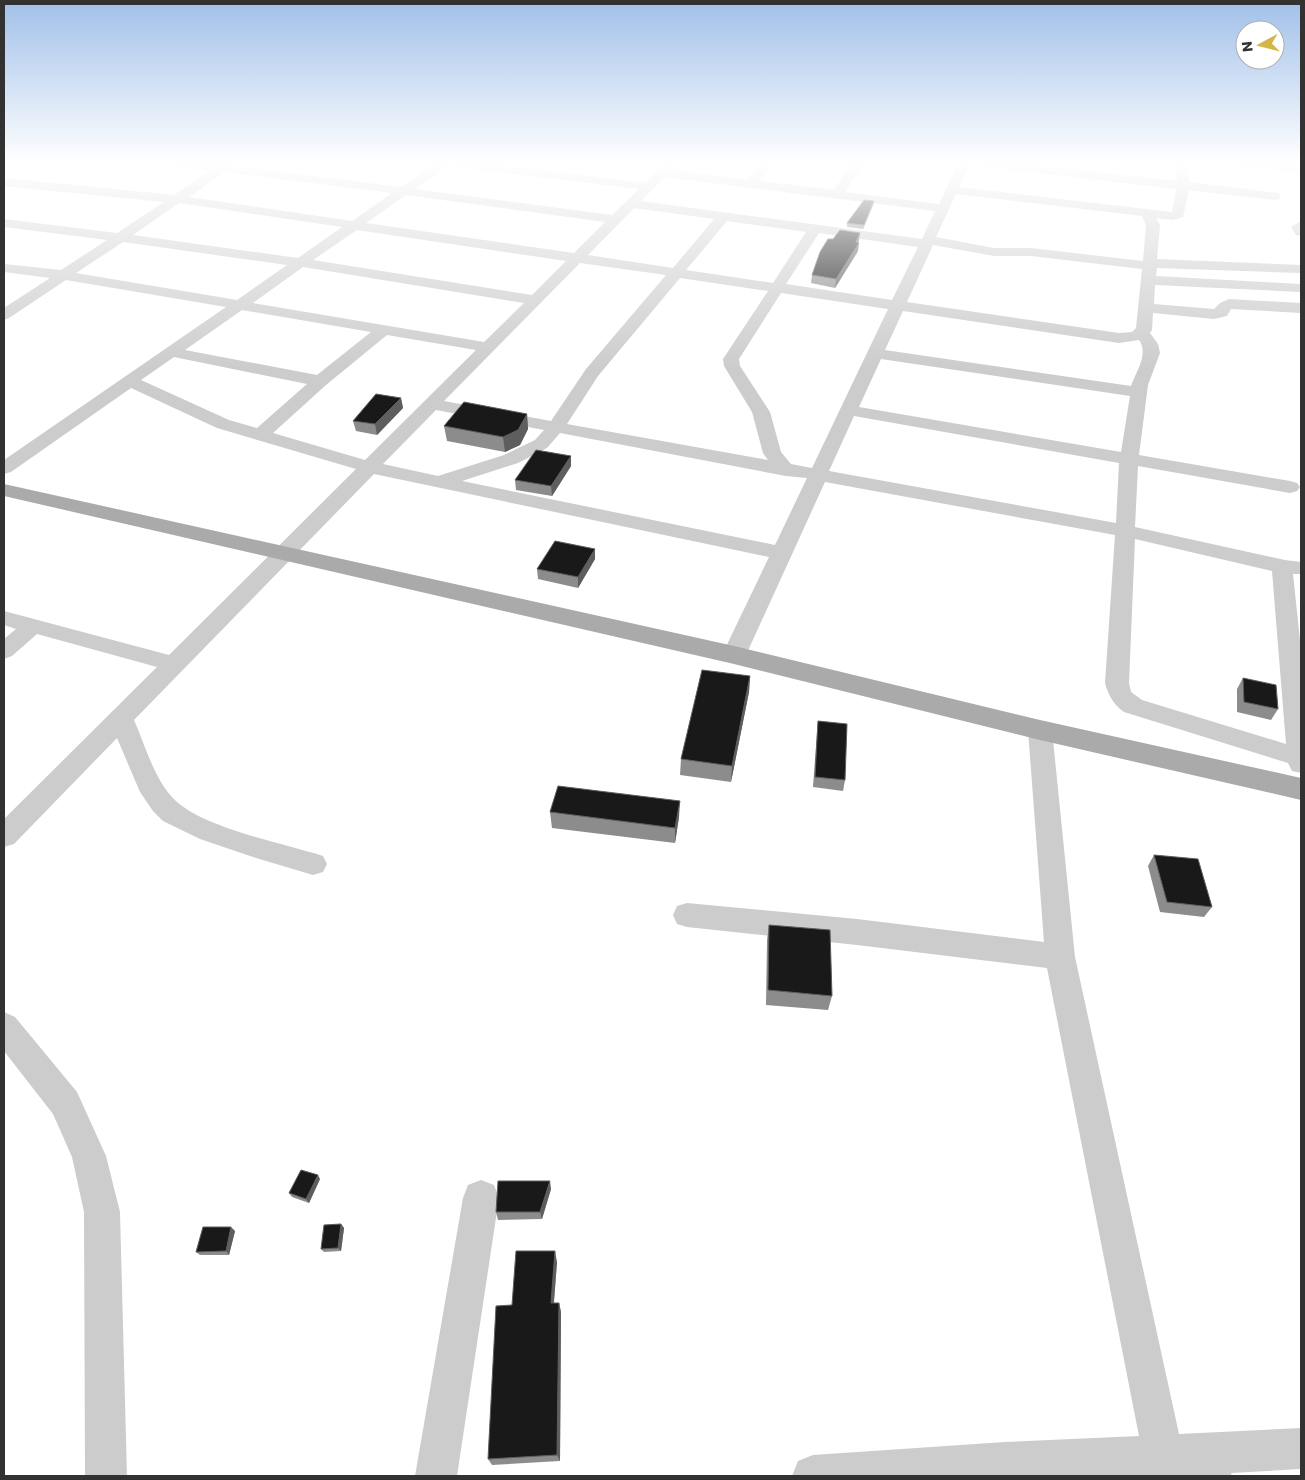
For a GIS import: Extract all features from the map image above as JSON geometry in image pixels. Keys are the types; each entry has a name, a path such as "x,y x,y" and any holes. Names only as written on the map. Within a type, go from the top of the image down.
{"main road":[{"path":"4,490 734,655 1040,730 1301,789"}],"street":[{"path":"68,230 302,262 535,300"},
{"path":"4,315 131,230"},
{"path":"4,468 349,230"},
{"path":"392,230 1111,338 1131,338 1142,334 1144,330 1152,230"},
{"path":"4,836 431,404 607,230"},
{"path":"438,482 520,456 541,444 556,427 592,373 711,230"},
{"path":"786,470 772,453 762,412 731,363 732,355 814,230"},
{"path":"824,230 1000,253 1031,252 1294,288"},
{"path":"734,655 933,230"},
{"path":"4,268 240,304 488,347"},
{"path":"1146,308 1214,314 1222,313 1225,306 1229,304 1301,307 1294,288 1273,268"},
{"path":"1149,269 1301,269"},
{"path":"260,435 320,381 384,329"},
{"path":"1142,334 1150,344 1152,353 1139,392 1128,459 1117,683 1119,692 1133,706 1301,758"},
{"path":"170,352 320,381"},
{"path":"874,354 1139,392"},
{"path":"129,381 215,421 369,467 781,553"},
{"path":"431,404 786,470 947,497 1125,531 1293,567"},
{"path":"848,410 1290,487"},
{"path":"1293,567 1282,572 1301,764"},
{"path":"4,618 174,664"},
{"path":"4,651 33,626"},
{"path":"121,718 152,789 162,806 178,818 210,832 313,864"},
{"path":"1040,730 1060,957 1163,1456"},
{"path":"687,915 857,932 1060,957"},
{"path":"4,1028 65,1103 89,1156 102,1212 106,1476"},
{"path":"436,1476 481,1198"},
{"path":"812,1476 1006,1470 1163,1456 1208,1465 1301,1450"}],"building":[{"path":"840,230 860,233 856,242 859,243 836,279 812,275 820,252 828,239 833,239"},
{"path":"376,394 401,398 375,424 353,421"},
{"path":"464,402 527,414 518,430 503,437 444,426"},
{"path":"536,450 571,456 551,486 515,480"},
{"path":"555,541 595,549 578,577 537,569"},
{"path":"702,670 750,676 732,766 681,759"},
{"path":"1243,678 1276,685 1278,709 1244,702"},
{"path":"818,721 847,724 845,780 815,777"},
{"path":"558,786 680,801 675,828 550,812"},
{"path":"1154,855 1198,859 1212,907 1167,902"},
{"path":"769,925 830,930 832,996 768,990"},
{"path":"301,1170 318,1175 306,1199 289,1193"},
{"path":"498,1181 550,1181 540,1212 496,1212"},
{"path":"341,1224 338,1248 321,1249 324,1225"},
{"path":"203,1227 231,1227 226,1251 196,1252"},
{"path":"516,1251 555,1251 551,1303 559,1303 557,1455 488,1459 496,1306 512,1305"}]}
